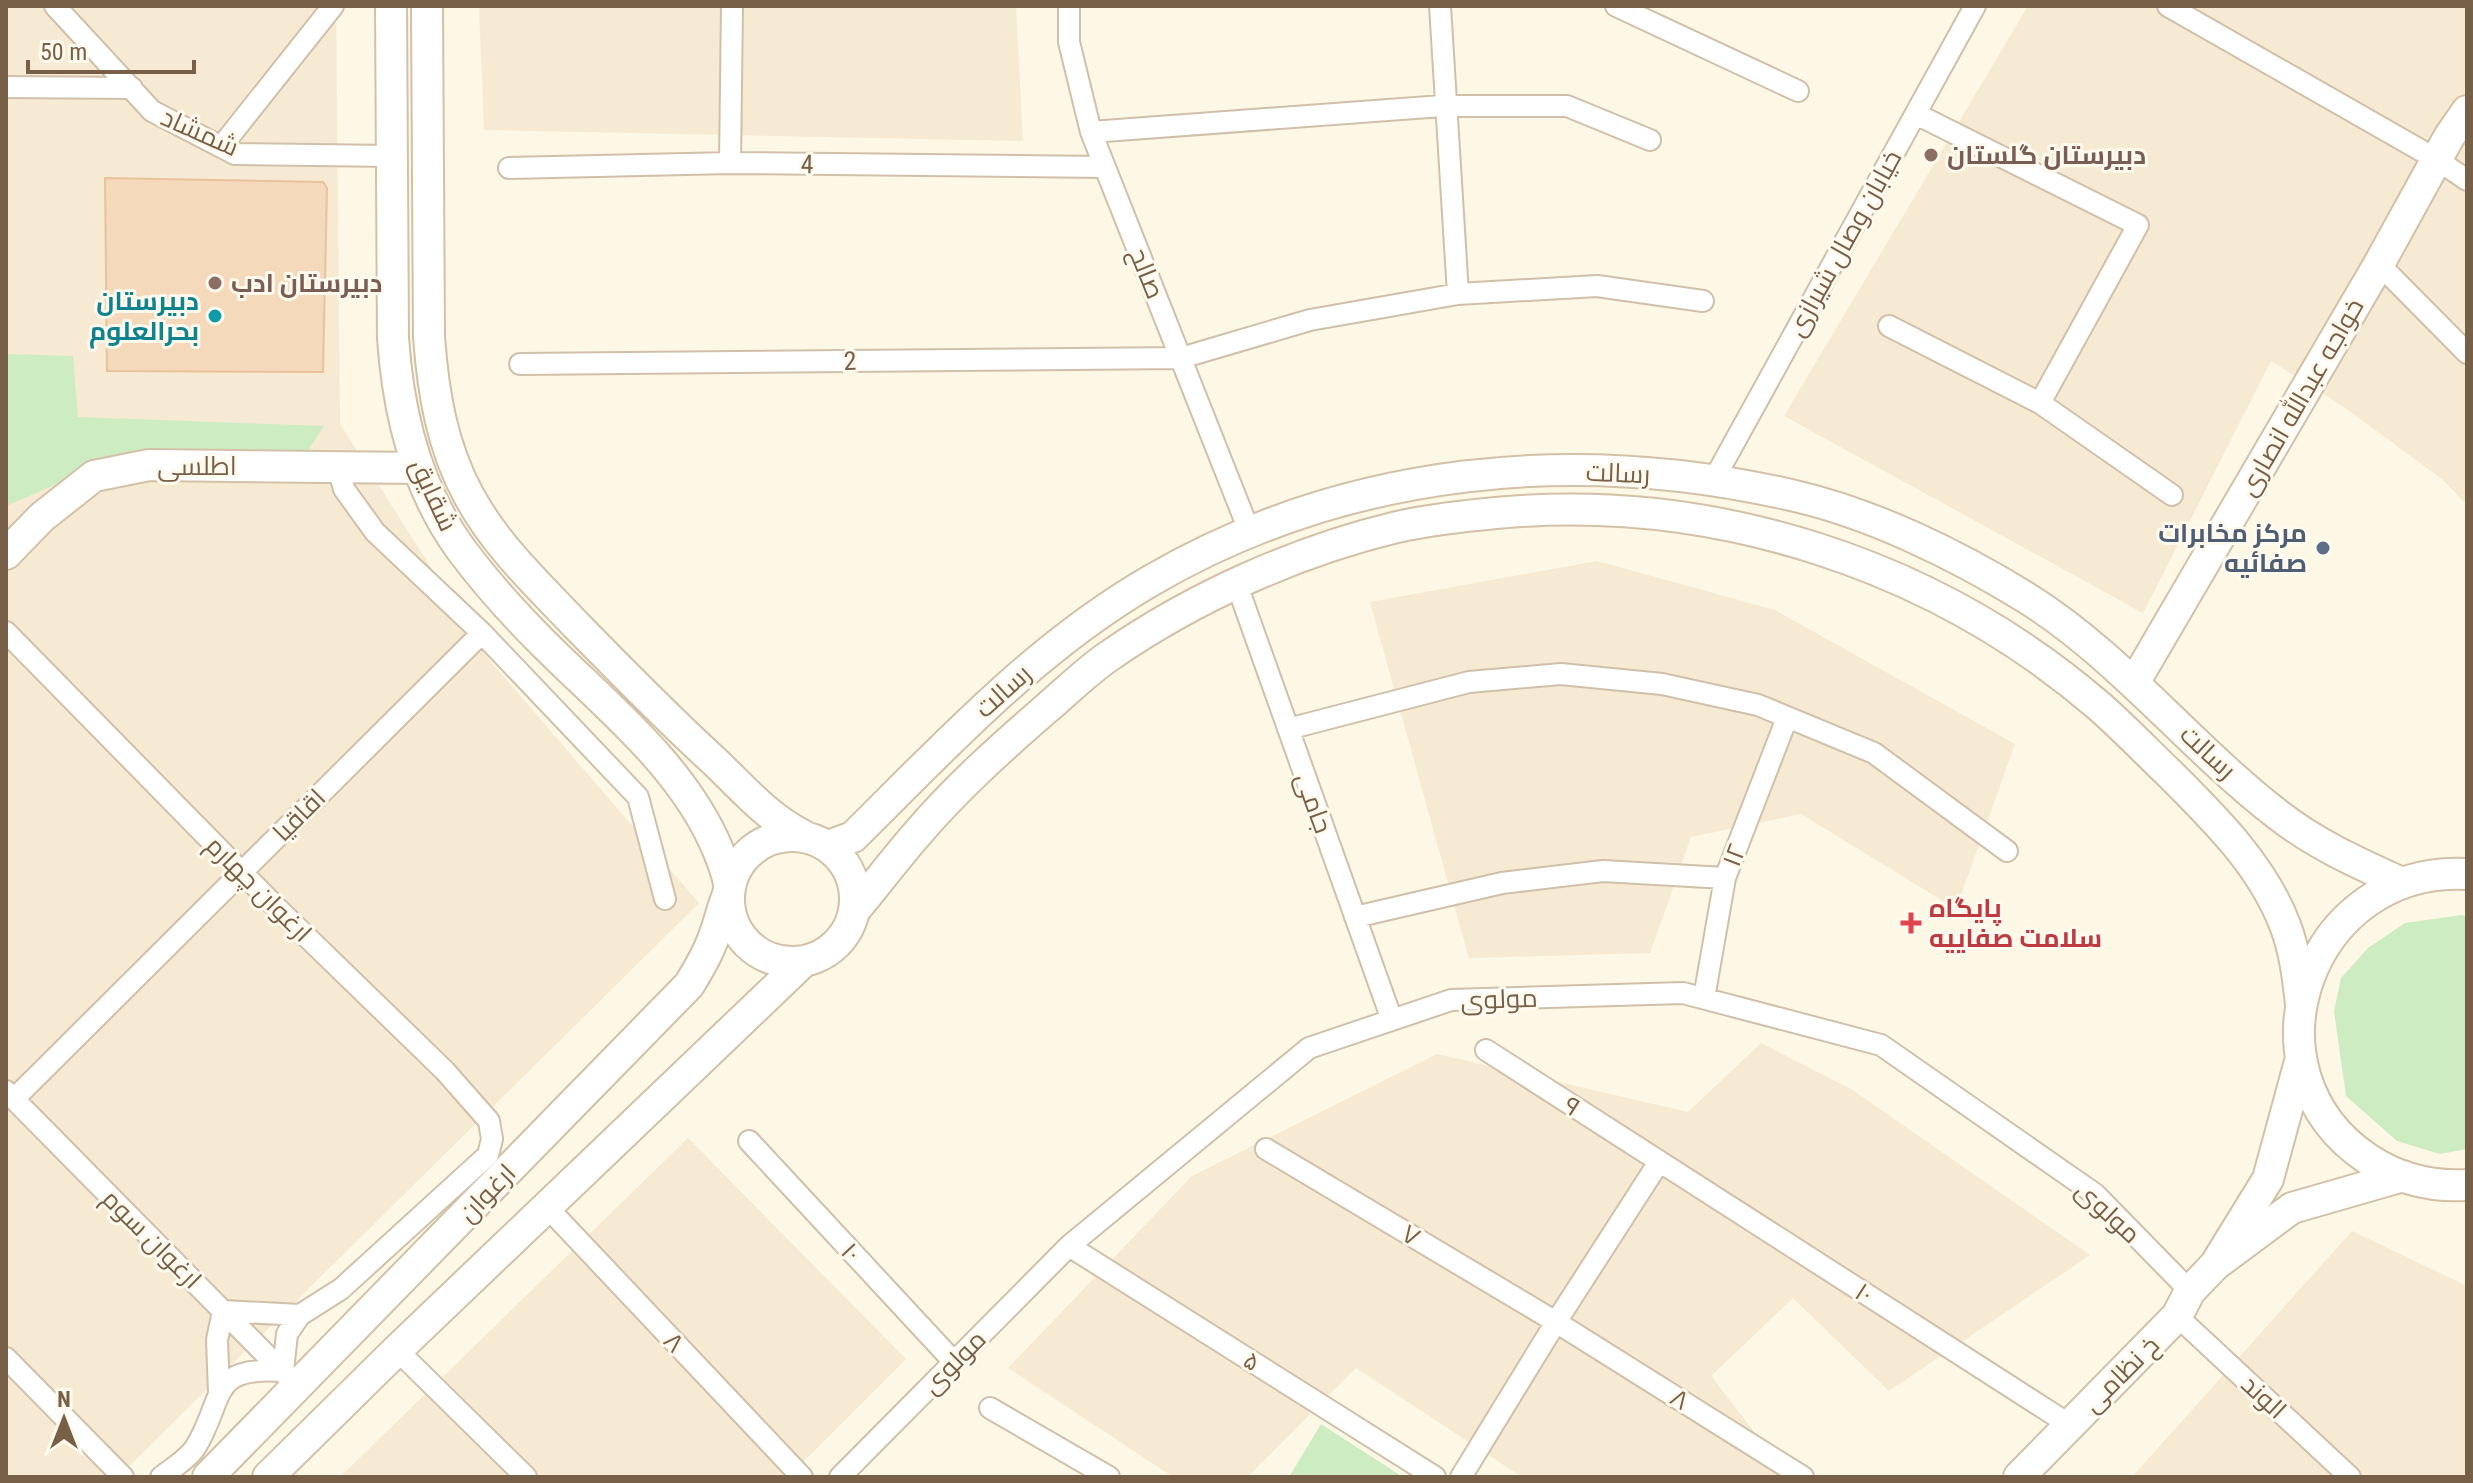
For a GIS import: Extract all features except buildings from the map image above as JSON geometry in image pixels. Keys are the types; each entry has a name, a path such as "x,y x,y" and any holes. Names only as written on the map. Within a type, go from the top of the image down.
{"main road":[{"name":"شقایق","path":"391,6 392,283 396,382 418,468 436,509 459,546 493,589 541,641 643,740 681,785 707,823 729,886"},
{"name":"شقایق","path":"427,6 429,337 432,378 447,442 468,494 490,530 521,569 667,718 780,824 816,841"},
{"name":"خواجه عبدالله انصاری","path":"2134,683 2379,264 2436,159 2467,111"},
{"path":"392,156 428,156"},
{"name":"اطلسی","path":"7,551 42,517 94,476 149,465 418,468"},
{"name":"رسالت","path":"816,841 853,837 975,716 1037,660 1079,629 1153,580 1250,533 1320,506 1380,489 1463,475 1630,470 1799,497 1917,539 2027,598 2083,637 2278,815 2333,851 2402,883"},
{"path":"1703,520 1713,481"},
{"name":"رسالت","path":"854,911 919,830 1012,739 1107,657 1185,610 1316,551 1399,527 1468,516 1548,509 1629,511 1703,520 1842,555 1897,577 2011,638 2059,671 2118,722 2248,857 2284,922 2296,963 2301,1004"},
{"path":"779,837 816,841 845,863 854,886 854,911 843,936 828,951 804,961 779,961 756,951 740,935 730,911 729,886 739,863 756,846 779,837"},
{"path":"2467,874 2430,875 2402,883 2363,904 2334,931 2313,965 2301,1004 2299,1036 2316,1099 2338,1132 2362,1155 2403,1176 2436,1184 2467,1185"},
{"name":"ارغوان","path":"208,1477 290,1379 689,985 712,946 729,886"},
{"name":"ارغوان","path":"268,1477 546,1206 804,961"},
{"path":"2215,1265 2268,1179 2302,1056"},
{"path":"2215,1265 2292,1208 2403,1176"},
{"name":"خ نظامی","path":"2019,1477 2183,1304 2215,1265"}],"street":[{"name":"شمشاد","path":"55,6 152,111 235,154 392,156"},
{"path":"221,147 333,6"},
{"path":"730,163 732,6"},
{"name":"صالح","path":"1069,6 1069,42 1091,132 1250,533"},
{"path":"1440,6 1458,294"},
{"path":"1616,6 1798,91"},
{"name":"خیابان وصال شیرازی","path":"1713,481 1975,6"},
{"path":"2168,6 2436,159 2467,180"},
{"path":"6,87 132,88"},
{"path":"1091,132 1446,106 1567,106 1650,140"},
{"path":"1916,114 2138,225 2040,403"},
{"name":"4","path":"509,168 730,163 1104,167"},
{"path":"2379,264 2467,353"},
{"name":"2","path":"520,364 1181,358 1310,320 1458,294 1597,286 1703,301"},
{"path":"1889,326 2040,403 2172,495"},
{"path":"338,467 344,489 375,532 482,633 638,797 665,899"},
{"name":"جامی","path":"1237,585 1392,1020"},
{"name":"ارغوان چهارم","path":"6,632 241,872 445,1071 489,1121 492,1139 488,1155 341,1289 300,1315"},
{"name":"اقاقیا","path":"10,1095 482,633"},
{"path":"1288,729 1469,682 1561,674 1662,684 1758,705 1874,753 2007,851"},
{"name":"۱۲","path":"1704,998 1725,878 1787,718"},
{"path":"1355,917 1502,883 1603,871 1725,878"},
{"name":"مولوی","path":"840,1477 1069,1246 1309,1048 1451,1000 1683,993 1881,1045 2095,1194 2183,1304"},
{"name":"۹","path":"1486,1050 1659,1162"},
{"name":"ارغوان سوم","path":"10,1095 290,1379"},
{"name":"۱۰","path":"749,1141 954,1362"},
{"name":"۷","path":"1266,1149 1556,1322"},
{"path":"1461,1477 1659,1162"},
{"name":"۱۰","path":"1659,1162 2070,1425"},
{"name":"۸","path":"546,1206 802,1477"},
{"name":"۵","path":"1069,1246 1435,1477"},
{"name":"الوند","path":"2183,1304 2350,1477"},
{"path":"219,1393 217,1340 223,1311 300,1315"},
{"path":"161,1477 193,1452 219,1393 234,1375 253,1369 290,1379 287,1334 300,1315"},
{"name":"۸","path":"1556,1322 1803,1477"},
{"path":"397,1350 526,1477"},
{"path":"6,1358 123,1477"},
{"path":"990,1408 1109,1477"}],"shaded area":[{"path":"6,6 336,6 340,424 491,662 699,903 118,1477 6,1477"},
{"path":"479,6 1016,6 1023,141 484,130"},
{"path":"2028,6 2467,6 2467,505 2443,480 2344,407 2271,361 2143,613 1784,416"},
{"path":"1597,561 1775,610 2015,744 1956,909 1801,814 1691,837 1650,953 1469,958 1370,602"},
{"path":"1761,1043 1851,1089 2090,1255 1889,1391 1793,1298 1711,1376 1789,1477 1522,1477 1356,1368 1248,1477 1173,1477 1008,1368 1192,1176 1437,1054 1688,1112"},
{"path":"688,1138 906,1359 788,1477 340,1477"},
{"path":"2352,1231 2467,1286 2467,1477 2132,1477"}],"green space":[{"path":"6,354 73,356 78,417 324,426 300,463 96,467 6,506"},
{"path":"2462,915 2467,917 2467,1149 2440,1154 2397,1141 2346,1096 2334,1011 2341,978 2368,948 2405,923"},
{"path":"1321,1424 1403,1477 1289,1477"}],"place":[{"name":"دبیرستان گلستان","path":"1931,155"},
{"name":"دبیرستان ادب","path":"215,283"},
{"name":"دبیرستان بحرالعلوم","path":"215,316"},
{"name":"مرکز مخابرات صفائیه","path":"2323,548"},
{"name":"پایگاه سلامت صفاییه","path":"1911,923"}]}
